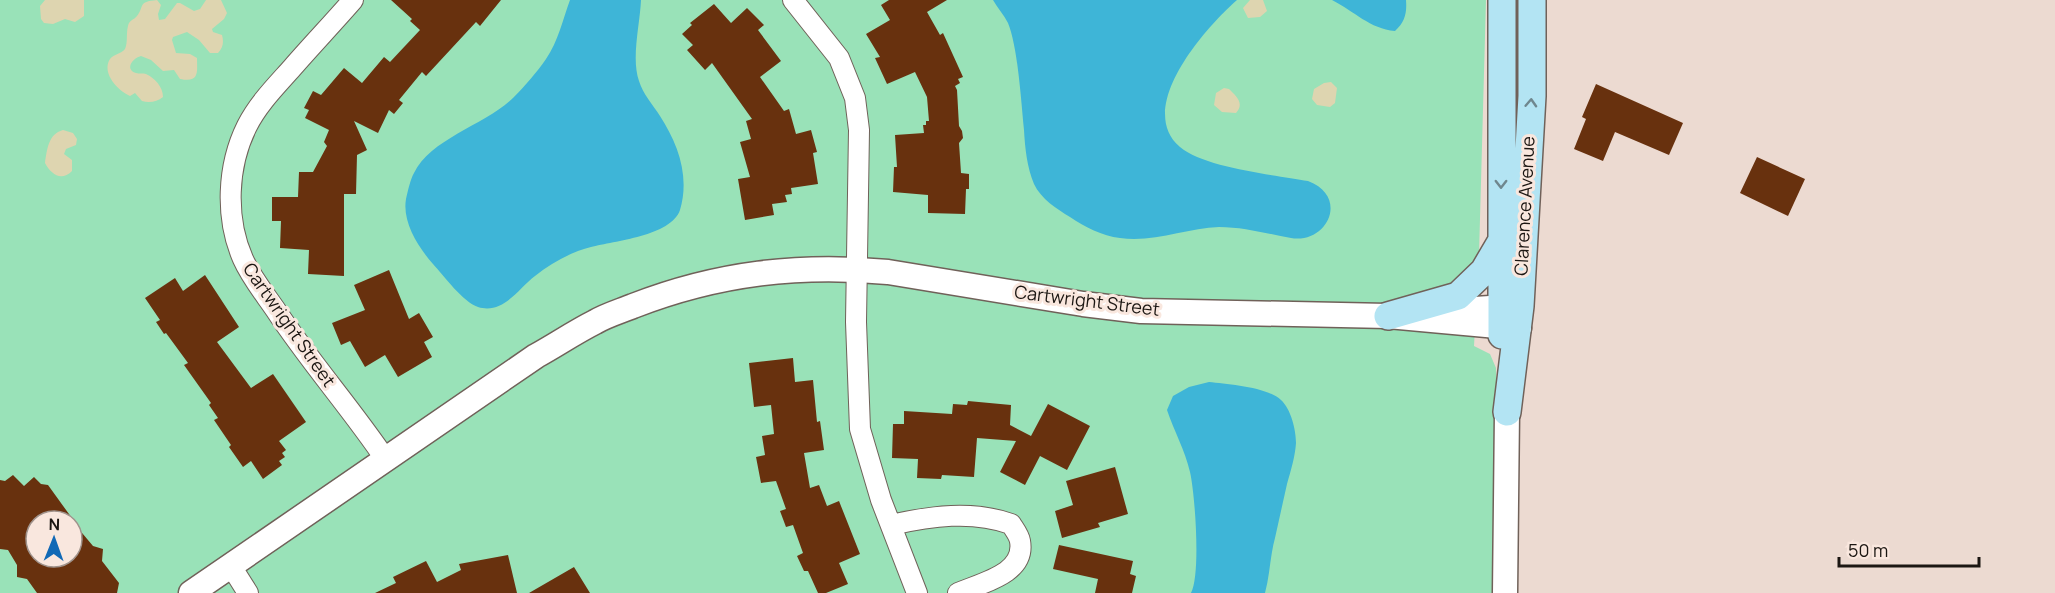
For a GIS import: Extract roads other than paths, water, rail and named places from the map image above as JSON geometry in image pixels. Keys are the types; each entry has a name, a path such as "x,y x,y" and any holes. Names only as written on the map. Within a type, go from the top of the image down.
{"main road":[{"name":"Clarence Avenue","path":"1502,0 1501,242 1510,317"},
{"name":"Clarence Avenue","path":"1507,412 1510,317 1532,96 1532,0"},
{"path":"1376,315 1458,296 1484,271 1501,242"}],"street":[{"name":"Cartwright Street","path":"353,0 270,93 248,125 240,142 235,162 231,218 243,259 257,282 294,338 386,460"},
{"path":"793,0 839,58 855,98 859,130 856,322 860,429 880,500 917,593"},
{"name":"Cartwright Street","path":"191,593 536,356 596,321 657,297 705,283 777,271 817,268 858,269 1141,311 1510,317"},
{"name":"Clarence Avenue","path":"1504,593 1507,412"},
{"path":"891,525 924,518 949,516 995,519 1011,524 1020,539 1020,555 1015,565 1003,574 958,593"},
{"path":"231,566 248,593"}],"water":[{"path":"570,0 641,0 636,52 637,72 643,90 677,149 684,185 680,210 675,219 654,232 591,247 569,255 541,271 503,304 487,308 478,307 466,300 454,288 427,257 412,234 405,208 410,182 422,161 433,150 503,107 527,84 550,52"},
{"path":"993,0 1237,0 1193,48 1180,69 1170,90 1165,111 1168,131 1180,147 1206,160 1241,170 1308,181 1321,188 1331,208 1329,218 1323,227 1315,234 1304,238 1219,227 1132,239 1100,233 1060,211 1041,194 1032,178 1026,151 1014,46 1008,23"},
{"path":"1332,0 1406,0 1406,13 1395,31 1386,30"},
{"path":"1209,382 1247,387 1275,396 1285,404 1294,426 1295,453 1273,545 1265,593 1191,593 1196,569 1192,483 1185,456 1167,410 1173,396 1189,387"}]}
